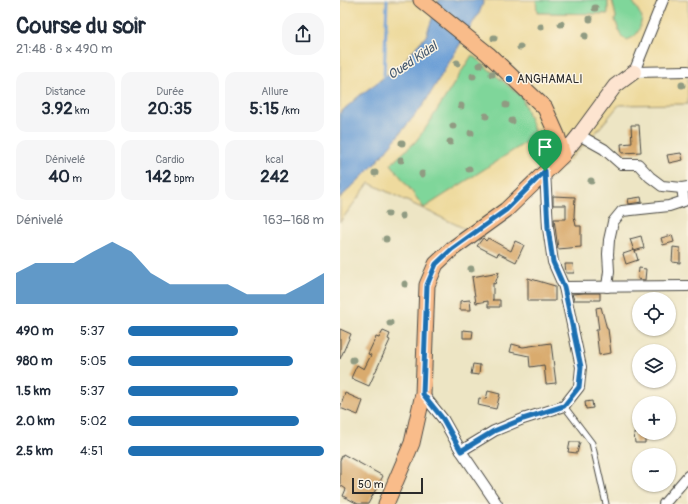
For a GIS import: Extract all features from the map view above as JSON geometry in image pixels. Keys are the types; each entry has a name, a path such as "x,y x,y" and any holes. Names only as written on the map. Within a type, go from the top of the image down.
{"main road":[{"path":"386,504 412,443 423,394 427,285 436,264 452,249 506,210 562,154 557,135 545,108 488,54 421,0"}],"street":[{"path":"562,154 579,135 614,86 634,72 663,0"},
{"path":"634,72 688,71"},
{"path":"579,135 604,149 621,164 638,164 650,177 662,186 685,187 684,201 669,206 622,212 613,222 608,254 608,287"},
{"path":"461,451 494,431 523,419 564,406 579,387 581,367 564,287 553,262 548,228 545,171"},
{"path":"564,287 688,286"},
{"path":"423,394 443,419 461,451 497,504"},
{"path":"664,504 688,476"}],"lane":[{"path":"564,406 592,443 606,504"}],"green space":[{"path":"536,0 608,0 608,14 537,13"},
{"path":"612,0 632,0 642,17 639,32 627,40 621,36 615,20 616,17"},
{"path":"472,55 522,97 536,136 424,208 391,164 415,142 425,129"}],"sand":[{"path":"340,0 439,0 426,36 408,56 405,62 359,96 340,113"},
{"path":"484,0 536,0 537,13 608,14 608,0 612,0 616,17 615,20 621,36 627,40 638,32 642,17 632,0 688,0 688,104 619,105 592,137 558,171 509,215 478,235 369,183 340,222 340,198 374,165 424,104 480,11","holes":["472,55 522,97 536,136 424,208 391,164 415,142 425,129"]}],"water":[{"name":"Oued Kidal","path":"439,0 484,0 480,11 424,104 374,165 340,198 340,113 359,96 405,62 408,56 426,36"}],"building":[{"path":"631,125 639,125 641,152 622,153 621,144 632,143"},
{"path":"681,153 683,160 669,163 667,155"},
{"path":"553,196 575,197 574,216 576,226 581,226 581,247 558,249 554,219 566,219 566,205 553,205"},
{"path":"641,197 642,202 629,204 628,199"},
{"path":"672,235 674,242 663,245 661,238"},
{"path":"641,236 644,248 634,251 630,239"},
{"path":"483,238 486,241 488,238 511,251 515,241 524,245 516,262 498,253 497,256 477,246"},
{"path":"673,247 680,248 680,263 672,262"},
{"path":"635,250 638,260 626,264 623,254"},
{"path":"565,264 573,264 574,273 566,273"},
{"path":"639,268 646,269 645,280 638,279"},
{"path":"499,272 495,284 493,283 493,300 500,300 500,307 488,307 488,301 476,303 472,277"},
{"path":"528,278 555,286 555,301 528,301"},
{"path":"600,293 600,300 574,300 572,294"},
{"path":"470,300 471,310 460,310 460,301"},
{"path":"601,307 608,329 611,353 599,355 596,330 599,330 596,308"},
{"path":"340,329 351,334 340,359"},
{"path":"463,330 473,331 472,338 463,338"},
{"path":"383,331 390,334 388,339 390,340 369,386 351,378 357,365 364,369 371,355 368,354 376,337 379,338"},
{"path":"551,343 556,383 546,384 544,365 530,367 529,356 510,352 512,344 523,347"},
{"path":"473,364 480,365 479,375 471,374"},
{"path":"488,391 500,394 496,409 478,405 479,398 486,399"},
{"path":"345,393 363,401 358,415 340,408"},
{"path":"592,401 593,408 586,409 585,402"},
{"path":"635,440 645,440 645,443 635,443"},
{"path":"570,442 580,442 577,453 568,452"},
{"path":"343,454 383,476 368,504 358,504 343,496 346,489 340,485 340,460"}],"waterway":[{"name":"Oued Kidal","path":"384,78 387,0"}],"place":[{"name":"ANGHAMALI","path":"509,79"}],"route":[{"path":"545,171 548,228 553,262 564,287 581,367 579,387 564,406 523,419 494,431 461,451 443,419 423,394 427,285 436,264 452,249 506,210 545,171"}]}
